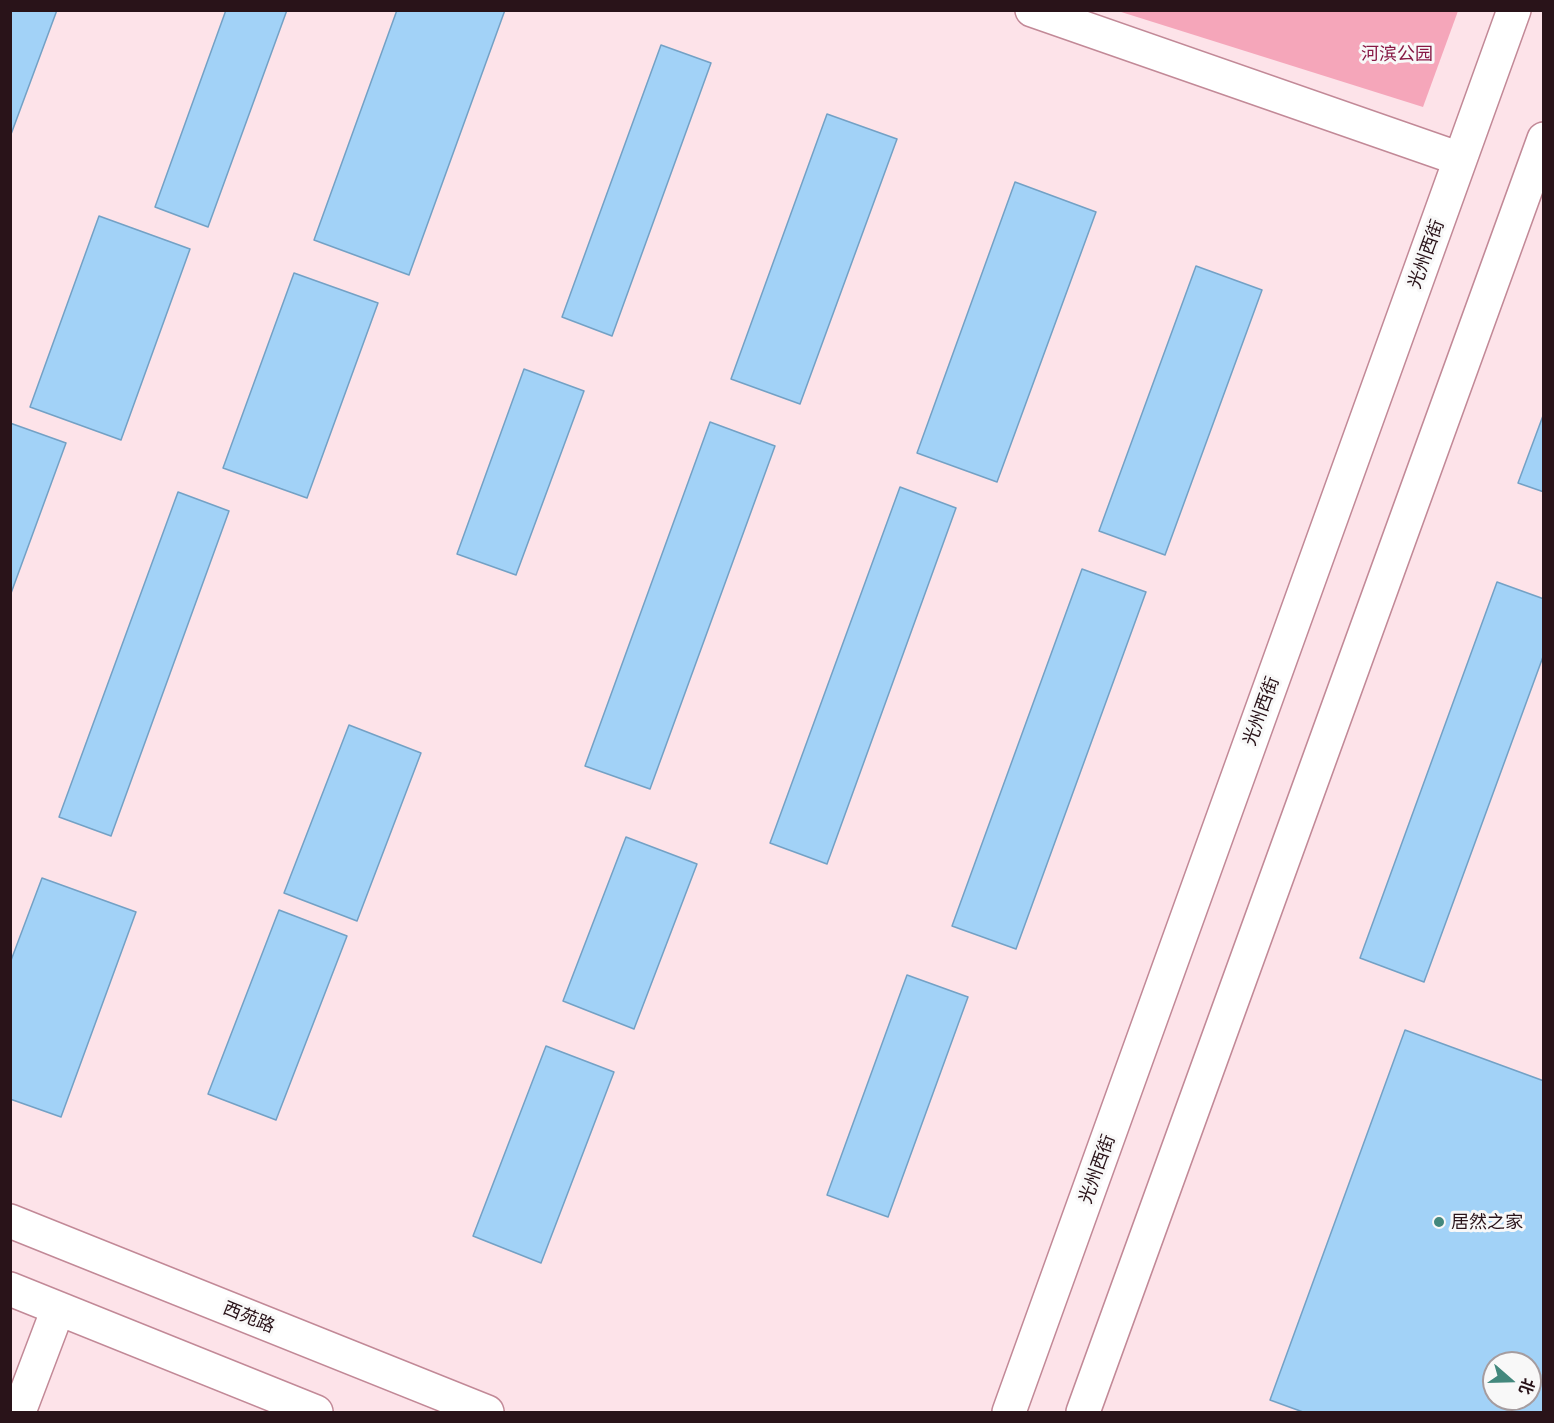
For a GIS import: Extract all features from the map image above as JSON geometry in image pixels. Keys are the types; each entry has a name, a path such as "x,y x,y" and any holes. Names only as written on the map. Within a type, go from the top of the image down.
{"main road":[{"path":"1032,10 1460,159"},
{"name":"光州西街","path":"1009,1413 1514,10"},
{"path":"1083,1413 1544,139"},
{"name":"西苑路","path":"10,1221 487,1413"},
{"path":"10,1289 316,1413"},
{"path":"19,1413 58,1309"}],"green space":[{"name":"河滨公园","path":"1118,11 1458,11 1423,107"}],"building":[{"path":"10,10 57,10 10,137"},
{"path":"226,10 287,10 208,227 155,207"},
{"path":"397,10 505,10 409,275 314,240"},
{"path":"661,45 711,63 612,336 562,317"},
{"path":"827,114 897,139 800,404 731,379"},
{"path":"1015,182 1096,212 997,482 917,453"},
{"path":"99,216 190,249 121,440 30,407"},
{"path":"1196,266 1262,290 1165,555 1099,531"},
{"path":"294,273 378,303 307,498 223,468"},
{"path":"524,369 584,391 516,575 457,554"},
{"path":"1544,413 1544,492 1518,483"},
{"path":"710,422 775,446 650,789 585,766"},
{"path":"10,423 66,443 10,596"},
{"path":"900,487 956,508 827,864 770,843"},
{"path":"178,492 229,511 111,836 59,817"},
{"path":"1082,569 1146,592 1016,949 952,926"},
{"path":"1497,582 1544,599 1544,654 1424,982 1360,958"},
{"path":"349,725 421,753 357,921 284,893"},
{"path":"626,837 697,864 634,1029 563,1001"},
{"path":"42,878 136,912 61,1117 10,1099 10,963"},
{"path":"279,910 347,936 276,1120 208,1094"},
{"path":"907,975 968,997 888,1217 827,1195"},
{"name":"居然之家","path":"1405,1030 1544,1081 1544,1412 1303,1412 1270,1400"},
{"path":"546,1046 614,1072 541,1263 473,1236"}],"place":[{"name":"居然之家","path":"1439,1222"}]}
